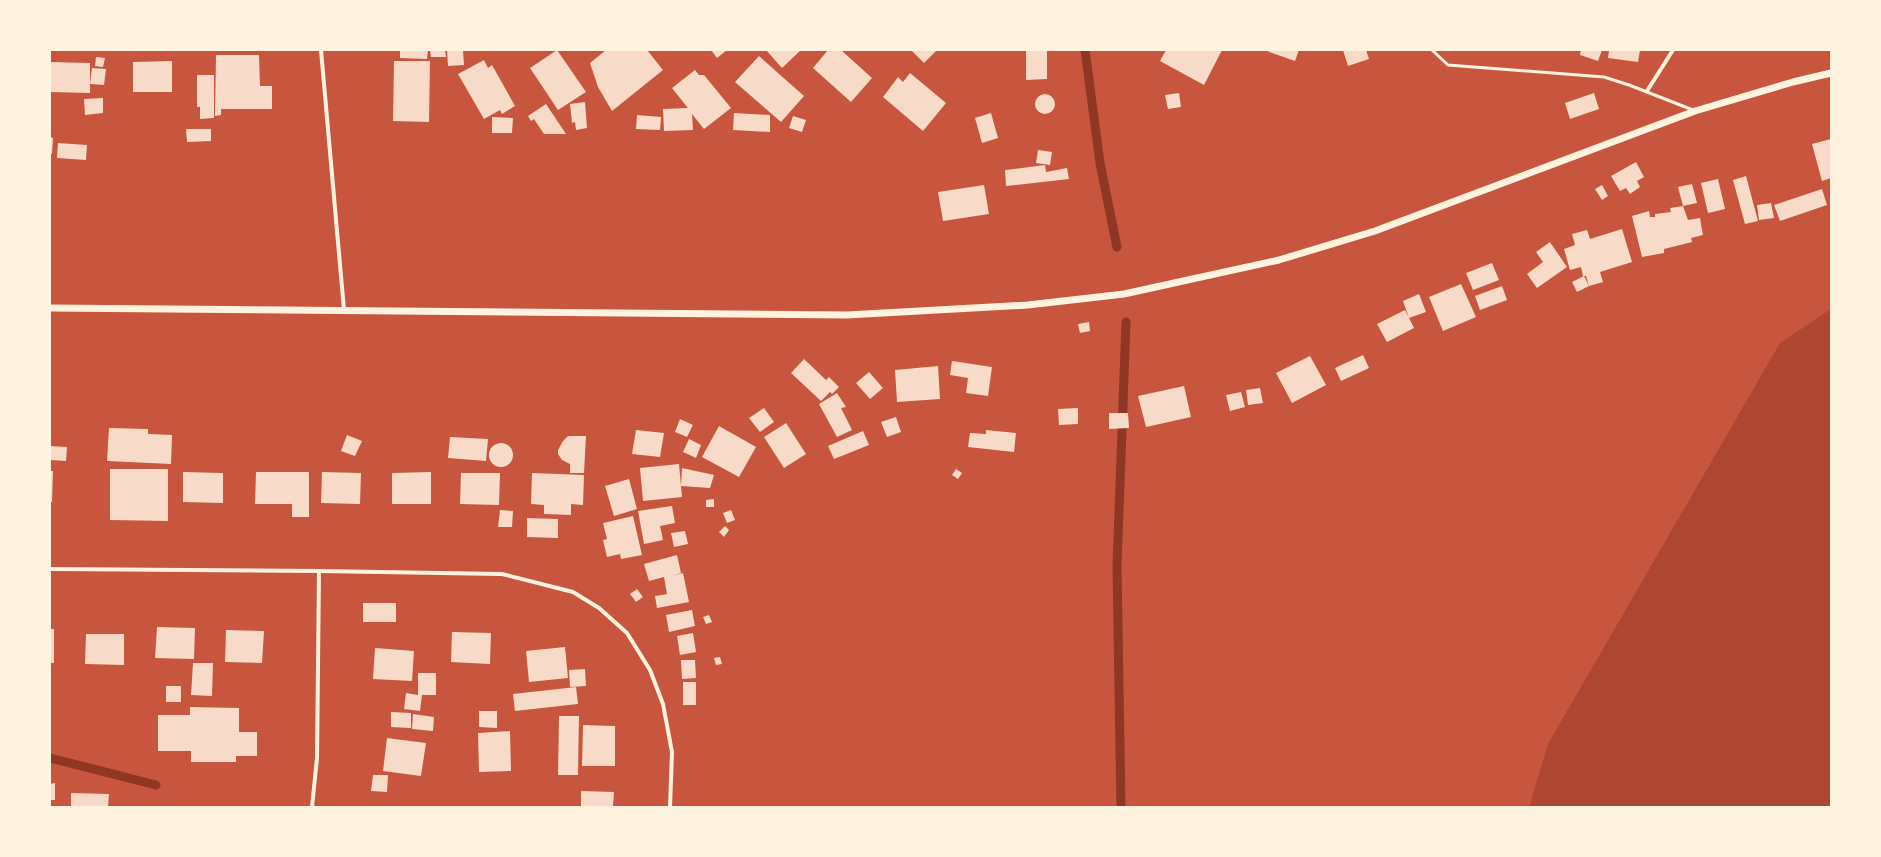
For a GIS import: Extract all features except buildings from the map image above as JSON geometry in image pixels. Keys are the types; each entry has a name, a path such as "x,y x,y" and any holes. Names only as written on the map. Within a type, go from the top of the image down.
{"street":[{"path":"321,50 344,310"},
{"path":"1646,91 1673,50"},
{"path":"50,308 847,315 1028,305 1124,294 1279,260 1375,231 1695,111 1793,82 1831,73"},
{"path":"50,569 502,574 573,592 600,608 627,632 650,670 663,704 672,752 670,807"},
{"path":"312,807 317,758 319,571"}],"lane":[{"path":"1432,50 1448,65 1604,77 1646,91 1695,111"}],"shaded area":[{"path":"1831,309 1831,807 1529,807 1548,744 1780,343"}],"waterway":[{"path":"1085,50 1100,163 1117,247"},
{"path":"1121,807 1117,566 1126,322"},
{"path":"50,758 156,785"}]}
